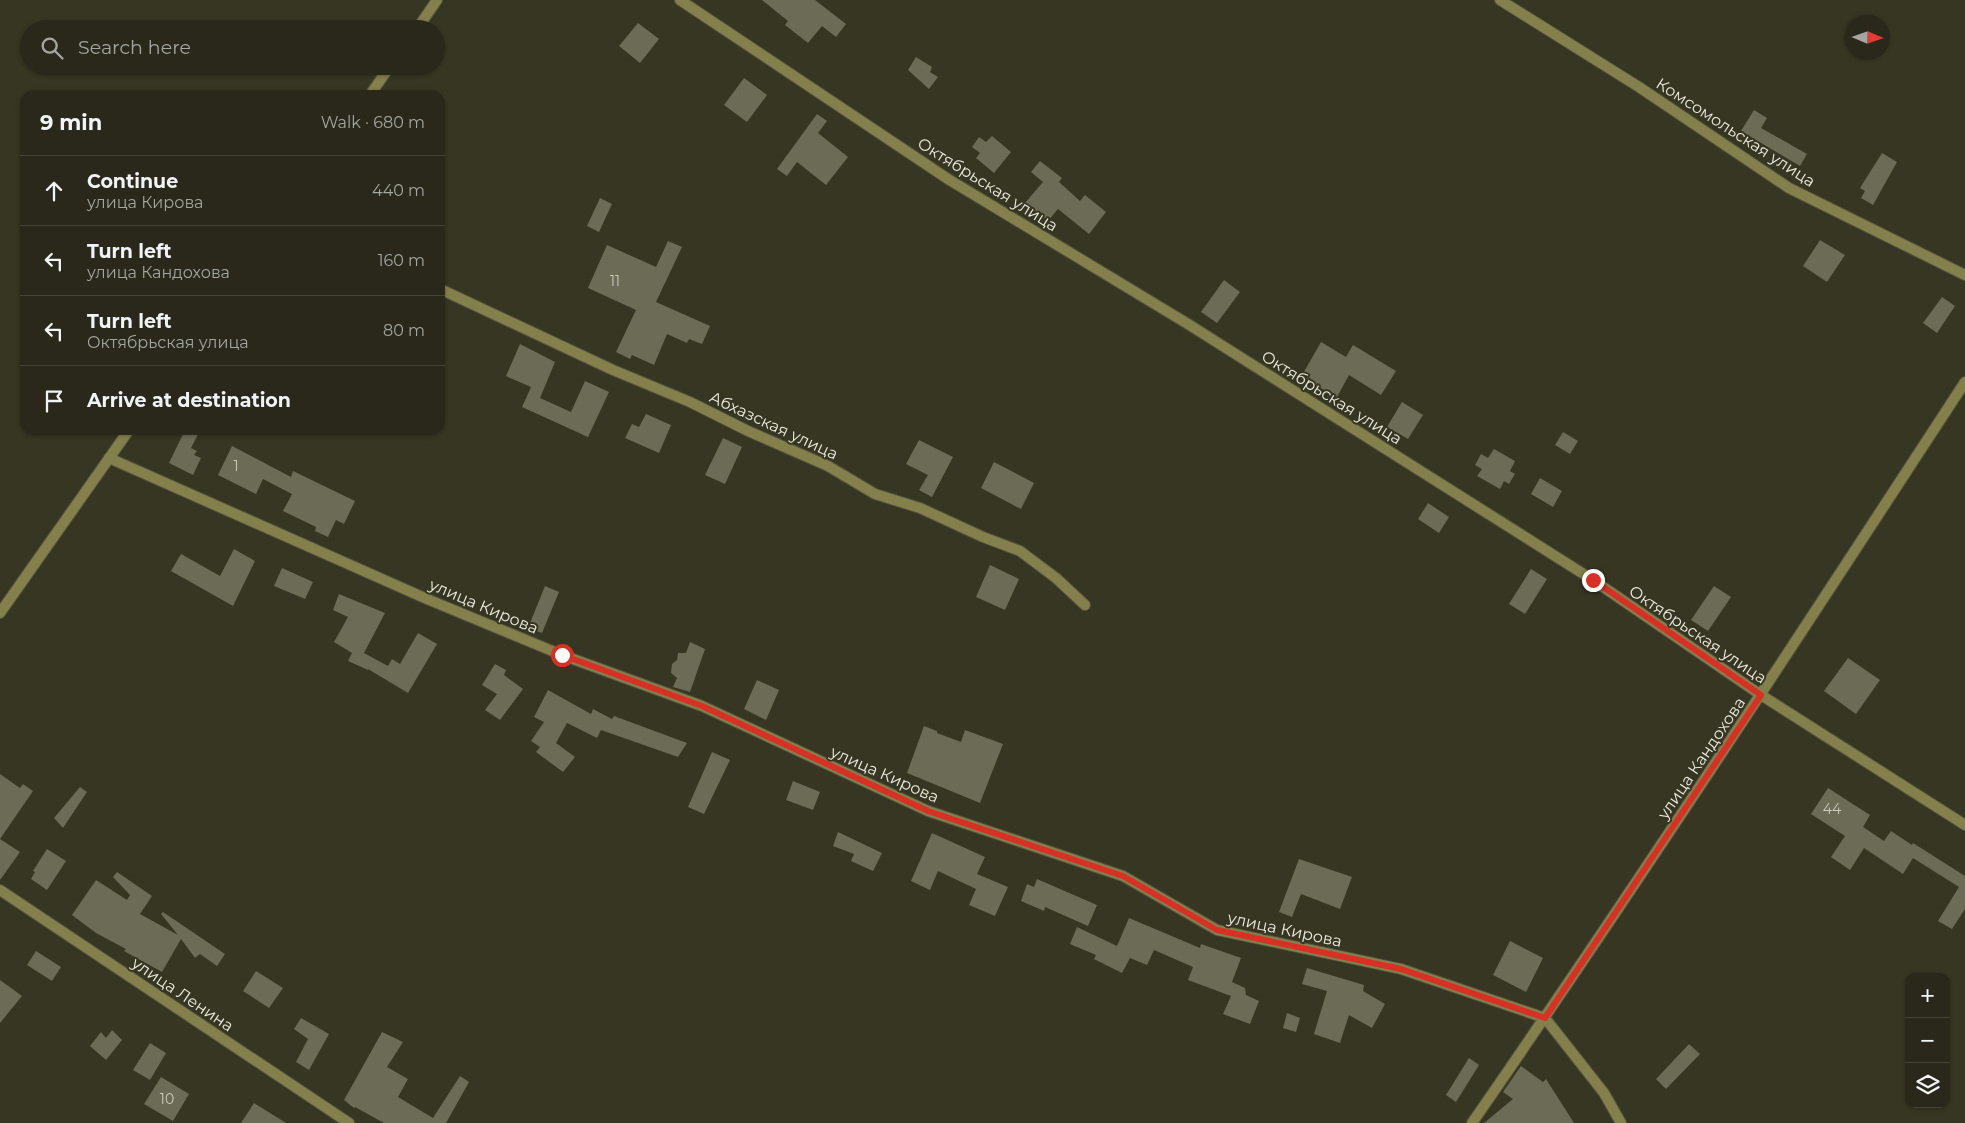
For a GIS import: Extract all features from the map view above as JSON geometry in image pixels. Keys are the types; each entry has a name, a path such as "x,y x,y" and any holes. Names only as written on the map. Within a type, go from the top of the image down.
{"street":[{"path":"424,20 438,0"},
{"name":"Октябрьская улица","path":"680,0 948,179 1188,324 1593,580 1761,695 1965,825"},
{"name":"Комсомольская улица","path":"1500,0 1639,87 1789,188 1965,275"},
{"path":"373,90 384,75"},
{"name":"Абхазская улица","path":"445,291 828,466 875,494 920,508 983,537 1020,551 1056,578 1085,605"},
{"name":"улица Кандохова","path":"1472,1123 1545,1018 1761,695 1965,382"},
{"path":"0,613 125,435"},
{"name":"улица Кирова","path":"109,458 445,606 562,655 702,706 928,811 1123,876 1217,930 1401,969 1545,1018"},
{"name":"улица Ленина","path":"0,890 349,1123"},
{"path":"1545,1018 1604,1093 1621,1123"}],"building":[{"path":"762,0 815,0 846,24 836,37 822,26 808,43 785,25 788,21"},
{"path":"638,23 659,39 640,63 619,46"},
{"path":"916,57 932,67 930,72 938,77 929,89 908,70"},
{"path":"744,78 767,95 747,122 724,105"},
{"path":"1754,110 1767,118 1761,128 1807,154 1800,166 1741,131"},
{"path":"817,114 827,121 818,133 848,157 826,185 797,162 787,176 777,169"},
{"path":"992,136 1011,152 994,173 976,158 980,153 972,147 979,137 986,142"},
{"path":"1882,153 1897,162 1873,205 1861,198 1865,191 1860,188"},
{"path":"1040,161 1062,178 1059,182 1080,201 1085,195 1106,212 1089,234 1058,209 1048,221 1025,203 1043,182 1031,172"},
{"path":"600,198 612,204 599,232 587,226"},
{"path":"1820,240 1845,255 1827,282 1803,266"},
{"path":"668,241 682,247 656,302 710,326 702,344 689,339 687,343 667,334 654,365 632,355 630,359 616,352 636,310 588,288 607,245 656,267"},
{"path":"1224,280 1240,292 1217,323 1201,312"},
{"path":"1942,297 1955,306 1937,333 1923,323"},
{"path":"1321,342 1346,357 1353,345 1396,371 1381,395 1349,375 1337,397 1301,377"},
{"path":"520,344 555,362 540,398 571,412 585,381 609,392 588,437 522,407 531,387 506,376"},
{"path":"1402,402 1423,415 1408,439 1387,427"},
{"path":"646,414 671,425 659,453 625,438 632,424 639,427"},
{"path":"1563,432 1578,441 1570,454 1555,445"},
{"path":"183,435 198,435 191,448 197,451 194,455 201,458 193,475 169,463"},
{"path":"723,438 742,447 725,484 705,475"},
{"path":"919,440 953,457 932,497 919,490 928,475 906,464"},
{"path":"232,446 291,477 293,471 355,501 344,524 336,520 328,537 315,531 316,527 283,511 292,494 263,479 256,494 218,475"},
{"path":"1494,449 1515,461 1510,471 1515,474 1509,484 1504,481 1500,489 1477,476 1482,469 1475,465 1481,454 1488,458"},
{"path":"994,462 1034,483 1021,509 981,488"},
{"path":"1540,478 1562,491 1553,507 1531,494"},
{"path":"1428,503 1449,517 1439,533 1418,519"},
{"path":"234,549 255,561 233,606 171,571 181,554 220,576"},
{"path":"990,565 1019,579 1005,610 976,597"},
{"path":"282,568 313,582 305,599 274,586"},
{"path":"1531,569 1547,579 1525,614 1509,604"},
{"path":"545,586 559,592 542,633 528,628"},
{"path":"1714,586 1731,597 1708,631 1691,620"},
{"path":"339,594 385,613 364,653 388,666 392,659 400,664 418,633 437,644 408,693 368,669 348,661 352,653 334,642 348,617 333,610"},
{"path":"690,642 705,649 690,692 673,687 677,678 671,673 672,664 677,660 678,653 686,653"},
{"path":"1848,658 1880,680 1856,714 1824,691"},
{"path":"495,664 506,670 504,675 523,689 500,720 485,710 497,694 482,685"},
{"path":"757,680 779,690 766,720 744,709"},
{"path":"548,690 591,714 593,709 612,719 614,716 687,743 678,757 601,730 597,738 567,723 556,743 575,757 563,772 536,752 540,747 531,741 544,722 534,717"},
{"path":"924,726 961,742 965,730 1003,744 980,803 907,773"},
{"path":"712,752 730,760 704,814 688,807"},
{"path":"0,774 20,788 23,784 33,791 0,839"},
{"path":"793,781 820,792 813,810 786,800"},
{"path":"80,787 87,792 63,828 54,818"},
{"path":"1828,788 1870,815 1863,827 1884,841 1891,831 1965,876 1965,909 1952,929 1938,921 1959,887 1913,858 1903,874 1864,848 1850,870 1831,857 1845,836 1811,814"},
{"path":"838,832 882,853 873,871 851,861 854,854 833,846"},
{"path":"932,833 985,857 977,874 1008,887 995,916 969,905 976,889 938,871 930,890 911,881"},
{"path":"0,839 20,852 0,880"},
{"path":"47,849 66,861 47,890 31,879 35,872 33,871"},
{"path":"1299,859 1352,877 1340,909 1301,894 1292,917 1279,912"},
{"path":"117,872 152,896 140,914 178,935 161,914 163,912 225,954 217,966 200,954 195,958 181,939 162,972 124,951 126,949 96,933 72,915 96,880 127,900 130,895 113,877"},
{"path":"1037,879 1097,905 1088,926 1045,907 1044,911 1021,901 1027,884 1034,887"},
{"path":"1129,918 1200,948 1201,944 1241,958 1232,982 1245,988 1246,995 1259,1001 1250,1024 1223,1014 1231,996 1188,980 1193,967 1154,950 1147,965 1130,958 1122,973 1094,959 1096,955 1070,944 1077,927 1117,946"},
{"path":"1510,941 1543,958 1526,992 1493,975"},
{"path":"36,951 61,967 52,981 27,965"},
{"path":"1307,968 1364,985 1363,991 1385,1004 1372,1028 1349,1015 1340,1043 1314,1034 1327,991 1302,984"},
{"path":"256,971 283,988 269,1008 243,991"},
{"path":"0,980 22,996 0,1023"},
{"path":"1287,1013 1300,1018 1296,1032 1283,1028"},
{"path":"301,1018 329,1034 309,1070 296,1062 308,1039 294,1029"},
{"path":"112,1030 122,1040 106,1060 90,1046 101,1032 106,1038"},
{"path":"382,1032 403,1042 387,1067 408,1079 398,1097 433,1118 460,1076 469,1082 446,1123 384,1123 354,1108 344,1100"},
{"path":"150,1043 166,1053 150,1080 133,1070"},
{"path":"1689,1044 1700,1054 1666,1089 1656,1079"},
{"path":"1469,1058 1479,1065 1456,1102 1446,1095"},
{"path":"1521,1066 1543,1082 1546,1079 1574,1123 1484,1123 1513,1099 1503,1092"},
{"path":"161,1077 189,1094 173,1121 144,1104"},
{"path":"254,1103 286,1123 241,1123"}],"route":[{"path":"562,655 702,706 928,811 1123,876 1217,930 1401,969 1545,1018 1761,695 1593,580"}]}
